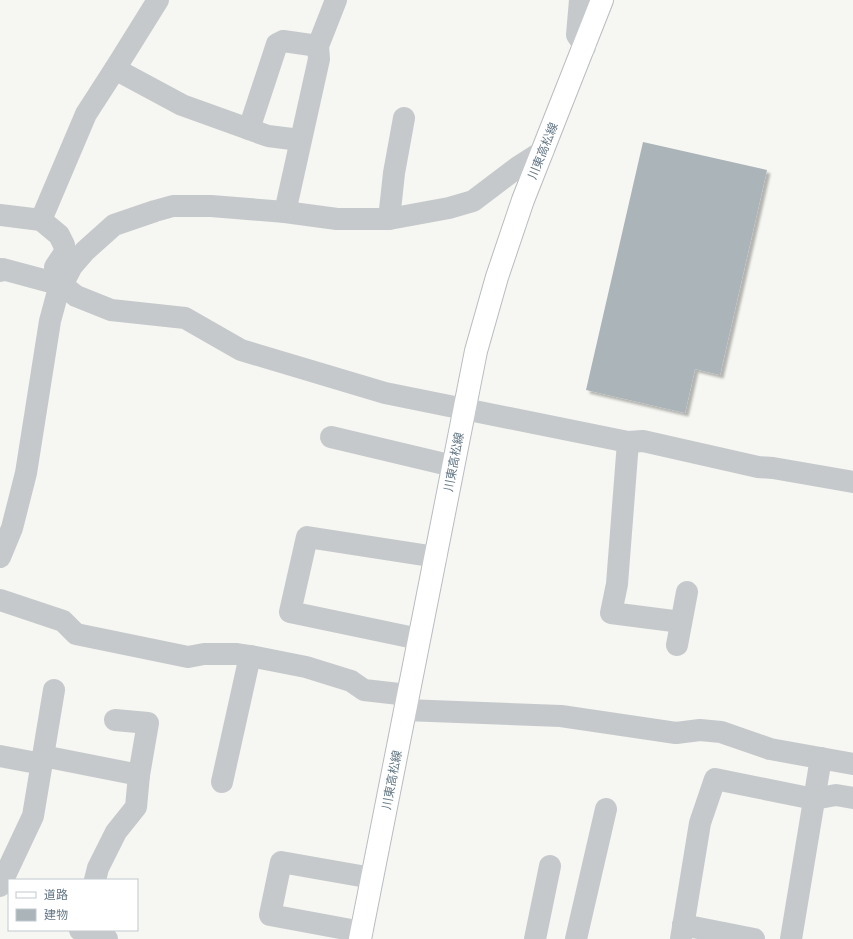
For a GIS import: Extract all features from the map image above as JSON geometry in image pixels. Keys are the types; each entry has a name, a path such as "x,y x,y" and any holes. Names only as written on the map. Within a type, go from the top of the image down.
{"main road":[{"name":"川東高松線","path":"361,936 476,351 497,277 523,200 602,0"}],"street":[{"path":"41,220 86,114 158,0"},
{"path":"284,212 320,59 318,46 336,0"},
{"path":"580,0 577,35 584,47"},
{"path":"249,129 277,44 283,41 318,46"},
{"path":"115,69 182,105 268,136 300,140"},
{"path":"389,219 394,173 404,118"},
{"path":"59,284 85,251 114,226 173,206 211,206 284,212 337,219 389,219 449,208 473,201 518,167 543,151"},
{"path":"0,215 41,220 59,235 64,245 65,252 55,267 59,284 50,321 26,473 12,528 0,557"},
{"path":"0,271 2,269 59,284 76,296 111,310 184,318 241,350 385,393 628,442 643,441 758,467 773,468 853,482"},
{"path":"331,437 453,466"},
{"path":"628,442 617,584 611,613 681,622"},
{"path":"419,639 290,612 307,537 436,557"},
{"path":"677,645 686,592"},
{"path":"0,600 63,620 76,634 188,657 204,654 237,654 306,666 351,681 364,690 407,702 561,716 676,732 700,730 721,732 770,749 853,764"},
{"path":"222,782 250,656"},
{"path":"8,899 0,887 33,816 54,690"},
{"path":"95,879 98,868 116,832 136,807 139,776 148,723 116,720"},
{"path":"0,756 42,760 139,776"},
{"path":"791,939 821,758"},
{"path":"754,939 682,932 700,823 715,779 814,799 836,795 853,798"},
{"path":"576,939 606,809"},
{"path":"361,936 270,915 281,862 372,878"},
{"path":"535,939 550,866"},
{"path":"83,931 107,939"}],"building":[{"path":"643,142 767,170 720,375 695,369 685,413 586,390"}]}
